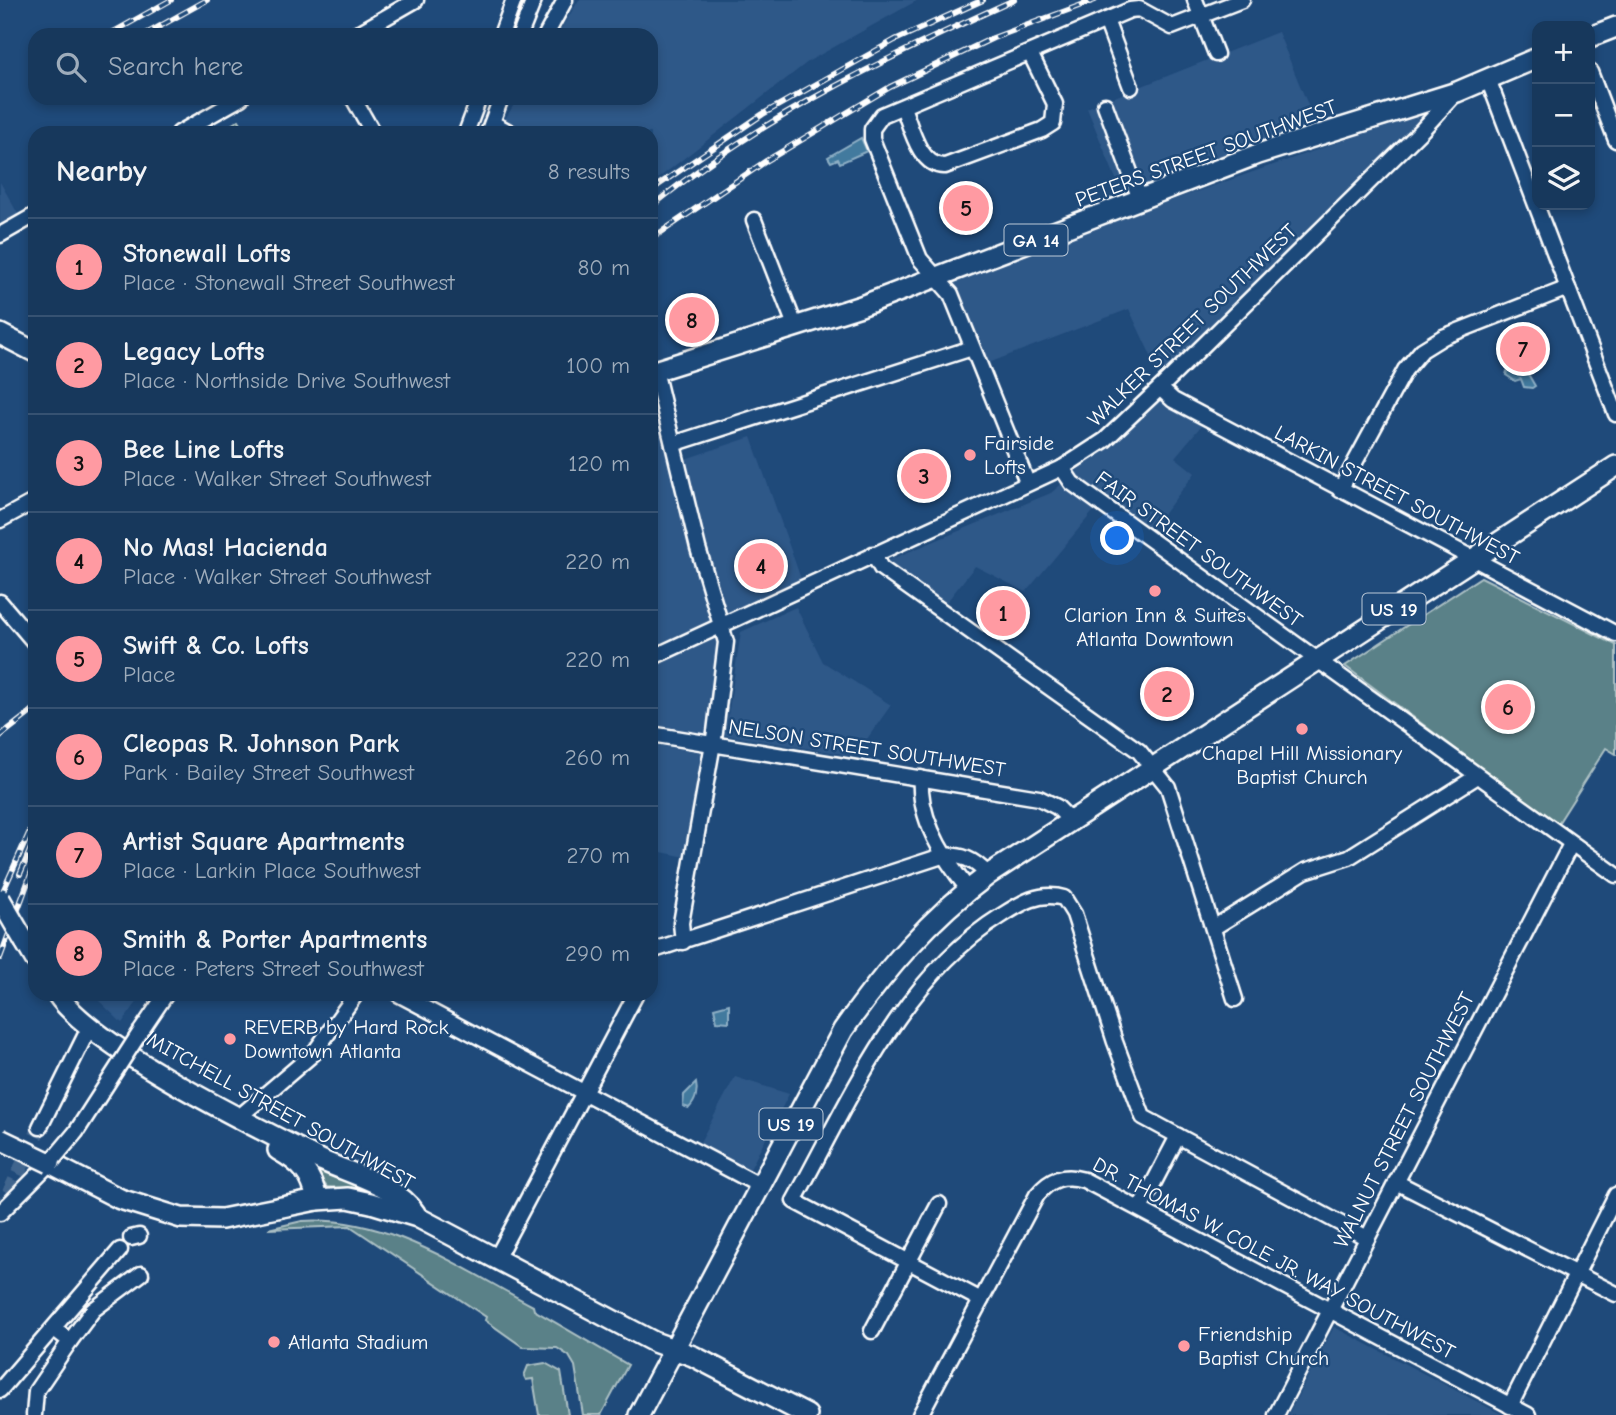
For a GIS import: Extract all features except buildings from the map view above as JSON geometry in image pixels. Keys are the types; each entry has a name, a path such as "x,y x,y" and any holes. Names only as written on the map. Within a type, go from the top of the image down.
{"main road":[{"path":"1595,35 1616,27"},
{"name":"PETERS STREET SOUTHWEST","path":"658,369 796,328 936,278 1258,153 1457,92 1532,60"},
{"path":"0,334 28,348"},
{"name":"US 19","path":"639,1415 843,1030 882,974 930,922 988,874 1616,466"},
{"path":"0,899 28,947"},
{"name":"MITCHELL STREET SOUTHWEST","path":"64,1001 90,1026 143,1062 239,1117 394,1195 410,1206 417,1217"},
{"path":"239,1117 249,1135 304,1168 313,1182 317,1200"},
{"path":"0,1139 120,1199 162,1215 222,1219 317,1200 357,1199 417,1217 807,1415"}],"street":[{"path":"367,28 416,0"},
{"path":"504,28 514,0"},
{"path":"523,28 534,0"},
{"path":"550,28 565,0"},
{"path":"1195,0 1216,54"},
{"path":"1027,482 951,295 920,259 872,139 872,129 878,119 903,107 1135,9 1172,27 1242,0"},
{"path":"1106,20 1131,87"},
{"path":"903,107 925,158 937,167 1042,130 1052,122 1055,104 1030,53"},
{"path":"1489,79 1616,414"},
{"path":"1595,84 1616,140"},
{"name":"WALKER STREET SOUTHWEST","path":"658,655 1062,468 1105,439 1422,130 1457,92"},
{"path":"191,126 229,105"},
{"path":"357,105 369,126"},
{"path":"469,126 476,105"},
{"path":"491,126 500,105"},
{"path":"1105,105 1140,199"},
{"path":"0,235 28,219"},
{"path":"754,220 796,328"},
{"path":"1340,490 1405,370 1422,350 1443,337 1568,288"},
{"path":"673,444 972,348"},
{"name":"LARKIN STREET SOUTHWEST","path":"1160,388 1173,400 1616,634"},
{"path":"658,389 726,642 713,744 681,923 683,942"},
{"name":"FAIR STREET SOUTHWEST","path":"1062,468 1072,483 1476,777 1616,875"},
{"path":"0,520 28,504"},
{"path":"873,554 881,568 1129,744 1152,767 1168,787 1235,999"},
{"path":"0,602 28,635"},
{"name":"NELSON STREET SOUTHWEST","path":"658,735 1040,798 1057,807 1070,820"},
{"path":"1213,928 1305,871 1349,857 1476,777"},
{"path":"921,778 920,792 942,856 968,889"},
{"name":"WALNUT STREET SOUTHWEST","path":"1276,1415 1571,844"},
{"path":"658,949 942,856 961,855 988,874"},
{"path":"981,1300 794,1201 874,1056 922,986 952,954 987,925 1025,901 1051,894 1064,898 1074,914 1138,1108 1143,1116 1367,1238"},
{"path":"0,1213 50,1163 81,1124 161,1001"},
{"path":"239,1117 314,1052 351,1001"},
{"path":"411,1001 759,1185"},
{"path":"496,1258 632,1001"},
{"path":"40,1127 90,1026"},
{"path":"1140,1209 1178,1136"},
{"name":"DR. THOMAS W. COLE JR. WAY SOUTHWEST","path":"920,1415 1037,1195 1046,1184 1072,1176 1140,1209 1528,1415"},
{"path":"1396,1182 1616,1294"},
{"path":"1510,1406 1616,1195"},
{"path":"872,1331 939,1205"},
{"path":"0,1390 120,1250"},
{"path":"34,1415 36,1391 93,1310 141,1274"},
{"path":"54,1329 70,1341"}],"shaded area":[{"path":"579,0 918,0 809,61 658,179 658,126 513,126 504,121 514,105 658,105 658,28 561,28"},
{"path":"1278,32 1317,127 1125,201 1087,108"},
{"path":"1429,116 1160,375 1129,309 986,364 954,280 1064,238 1402,120"},
{"path":"861,138 867,151 840,163 838,159 831,162 828,157"},
{"path":"0,182 18,214 0,225"},
{"path":"1529,366 1532,373 1528,374 1535,386 1532,388 1524,387 1521,379 1515,381 1506,375 1507,371"},
{"path":"1159,401 1201,426 1175,457 1195,473 1152,529 1106,496 1026,592 975,566 942,608 885,565 889,560 1051,493"},
{"path":"658,417 721,650 709,737 658,728"},
{"path":"751,437 801,579 723,616 685,459"},
{"path":"796,607 823,662 891,705 855,756 725,735 741,632"},
{"path":"658,745 706,753 686,857 658,851"},
{"path":"99,1001 138,1001 122,1023"},
{"path":"729,1004 729,1022 717,1021 714,1008"},
{"path":"735,1077 789,1094 749,1171 699,1144"},
{"path":"696,1083 697,1093 693,1102 689,1108 683,1106 684,1095"},
{"path":"1334,1327 1503,1415 1288,1415"}],"green space":[{"path":"239,120 243,126 229,126"},
{"path":"1481,577 1616,645 1616,754 1606,748 1557,825 1345,666"},
{"path":"313,1164 369,1190 327,1187 311,1166"},
{"path":"302,1221 333,1221 364,1226 422,1247 533,1306 534,1310 628,1365 601,1415 583,1415 575,1366 569,1356 557,1348 523,1347 485,1320 486,1317 350,1226 268,1229"},
{"path":"545,1363 561,1372 568,1415 539,1415 533,1379 526,1380 524,1376 528,1366"}],"tunnel":[{"path":"0,1212 40,1127"}],"railway":[{"path":"121,28 171,0"},
{"path":"157,28 207,0"},
{"path":"658,185 763,114 895,40 983,0"},
{"path":"658,202 692,175 780,117 872,67 1014,0"},
{"path":"658,234 766,161 890,87 993,38 1095,0"},
{"path":"0,736 28,714"},
{"path":"0,898 28,836"},
{"path":"20,874 28,855"},
{"path":"0,958 28,882"}],"place":[{"name":"Swift & Co. Lofts","path":"966,208"},
{"name":"Smith & Porter Apartments","path":"692,320"},
{"name":"Artist Square Apartments","path":"1523,349"},
{"name":"Fairside Lofts","path":"970,455"},
{"name":"Bee Line Lofts","path":"924,476"},
{"name":"No Mas! Hacienda","path":"761,566"},
{"name":"Clarion Inn & Suites Atlanta Downtown","path":"1155,591"},
{"name":"Stonewall Lofts","path":"1003,613"},
{"name":"Legacy Lofts","path":"1167,694"},
{"name":"Cleopas R. Johnson Park","path":"1508,707"},
{"name":"Chapel Hill Missionary Baptist Church","path":"1302,729"},
{"name":"REVERB by Hard Rock Downtown Atlanta","path":"230,1039"},
{"name":"Atlanta Stadium","path":"274,1342"},
{"name":"Friendship Baptist Church","path":"1184,1346"}]}
